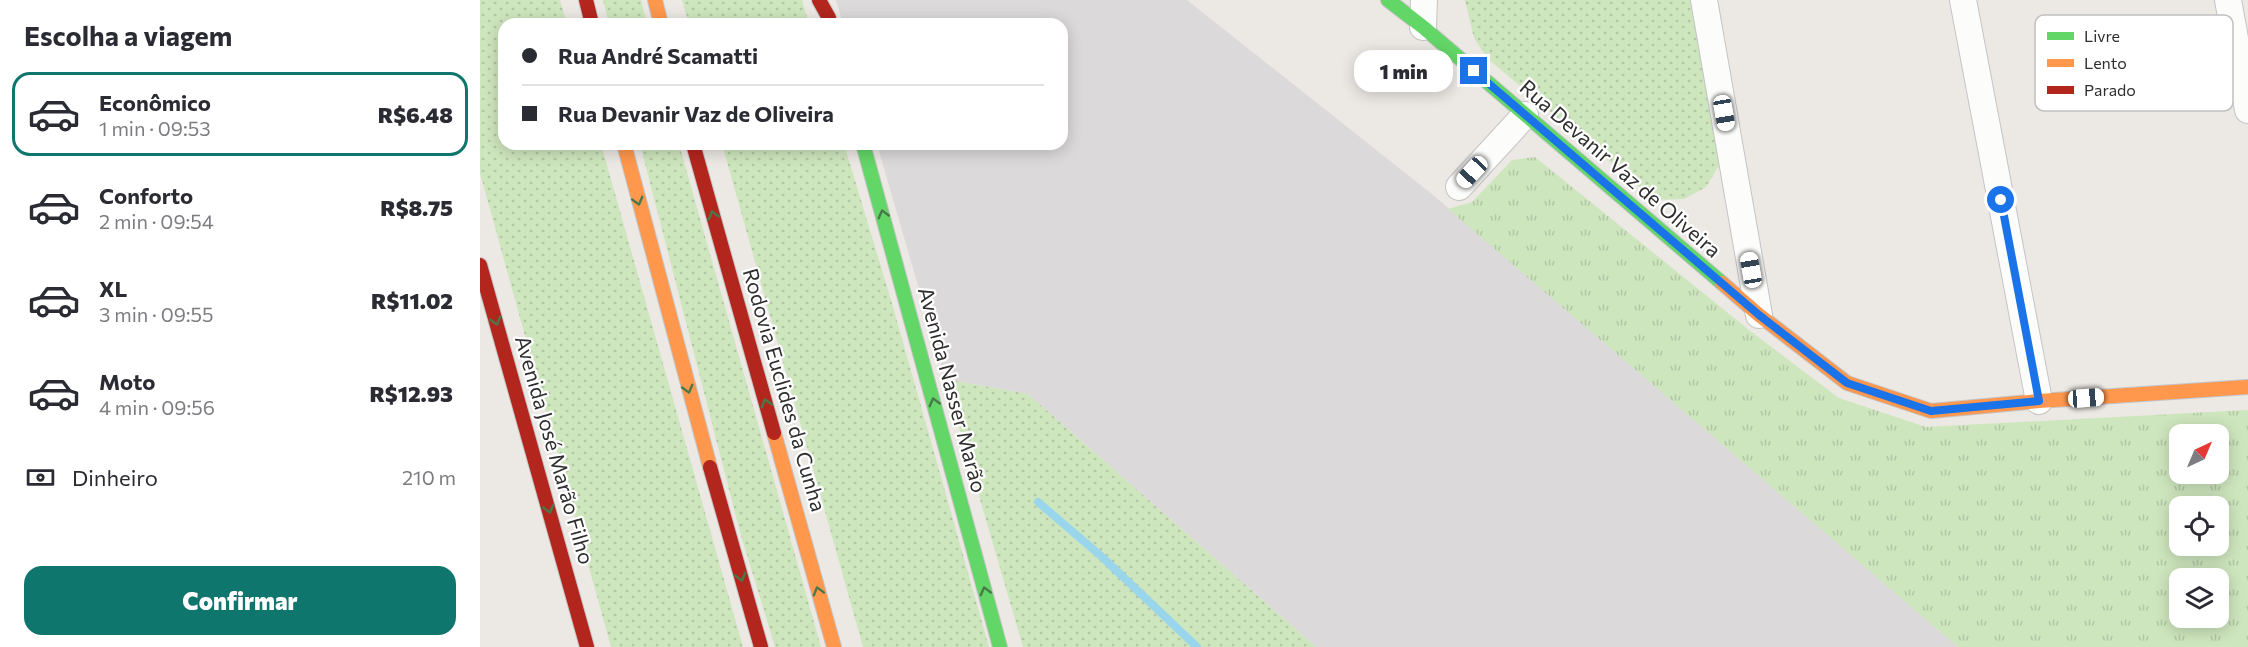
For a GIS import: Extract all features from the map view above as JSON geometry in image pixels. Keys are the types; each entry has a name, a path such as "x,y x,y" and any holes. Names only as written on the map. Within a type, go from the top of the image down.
{"main road":[{"path":"586,0 590,18"},
{"path":"655,0 660,18"},
{"path":"819,0 828,18"},
{"path":"824,0 829,18"},
{"name":"Rua Devanir Vaz de Oliveira","path":"1388,0 1423,27 1759,315 1847,383 1931,411 2039,401 2248,387"},
{"path":"626,150 684,374 761,647"},
{"name":"Rodovia Euclides da Cunha","path":"695,150 834,647"},
{"name":"Avenida Nasser Marão","path":"865,150 1000,647"},
{"name":"Avenida José Marão Filho","path":"480,265 587,647"}],"street":[{"path":"1423,27 1424,0"},
{"path":"1704,0 1759,315"},
{"path":"1963,0 2039,401"},
{"path":"2228,0 2231,15"},
{"path":"2233,28 2248,110"},
{"path":"1459,187 1526,115"}],"shaded area":[{"path":"836,0 1187,0 1433,195 1958,647 1316,647 1028,394 945,379 879,150 1068,150 1068,18 841,18"}],"green space":[{"path":"480,0 560,0 565,18 498,18 498,150 603,150 743,647 611,647 480,173"},
{"path":"603,0 641,0 646,18 608,18"},
{"path":"682,0 802,0 807,18 687,18"},
{"path":"1465,0 1690,0 1720,164 1706,187 1684,199 1655,200 1487,58 1474,38"},
{"path":"642,150 681,150 821,647 775,647 740,532"},
{"path":"724,150 846,150 893,307 989,647 863,647"},
{"path":"1535,157 1749,330 1839,398 1926,427 2248,410 2248,647 1958,647 1448,209 1472,202 1512,160"},
{"path":"945,379 1028,394 1316,647 1023,647"}],"waterway":[{"path":"1038,502 1101,556 1197,647"}],"traffic: fast":[{"path":"1388,0 1423,27 1722,283"},
{"path":"865,150 1000,647"}],"traffic: slow":[{"path":"655,0 660,18"},
{"path":"626,150 710,467"},
{"path":"1722,283 1759,315 1847,383 1931,411 2039,401 2248,387"},
{"path":"774,433 834,647"}],"traffic: jam":[{"path":"586,0 590,18"},
{"path":"819,0 829,18"},
{"path":"695,150 774,433"},
{"path":"480,265 587,647"},
{"path":"710,467 761,647"}],"route":[{"path":"1474,71 1759,315 1847,383 1931,411 2039,401 2001,200"}]}
